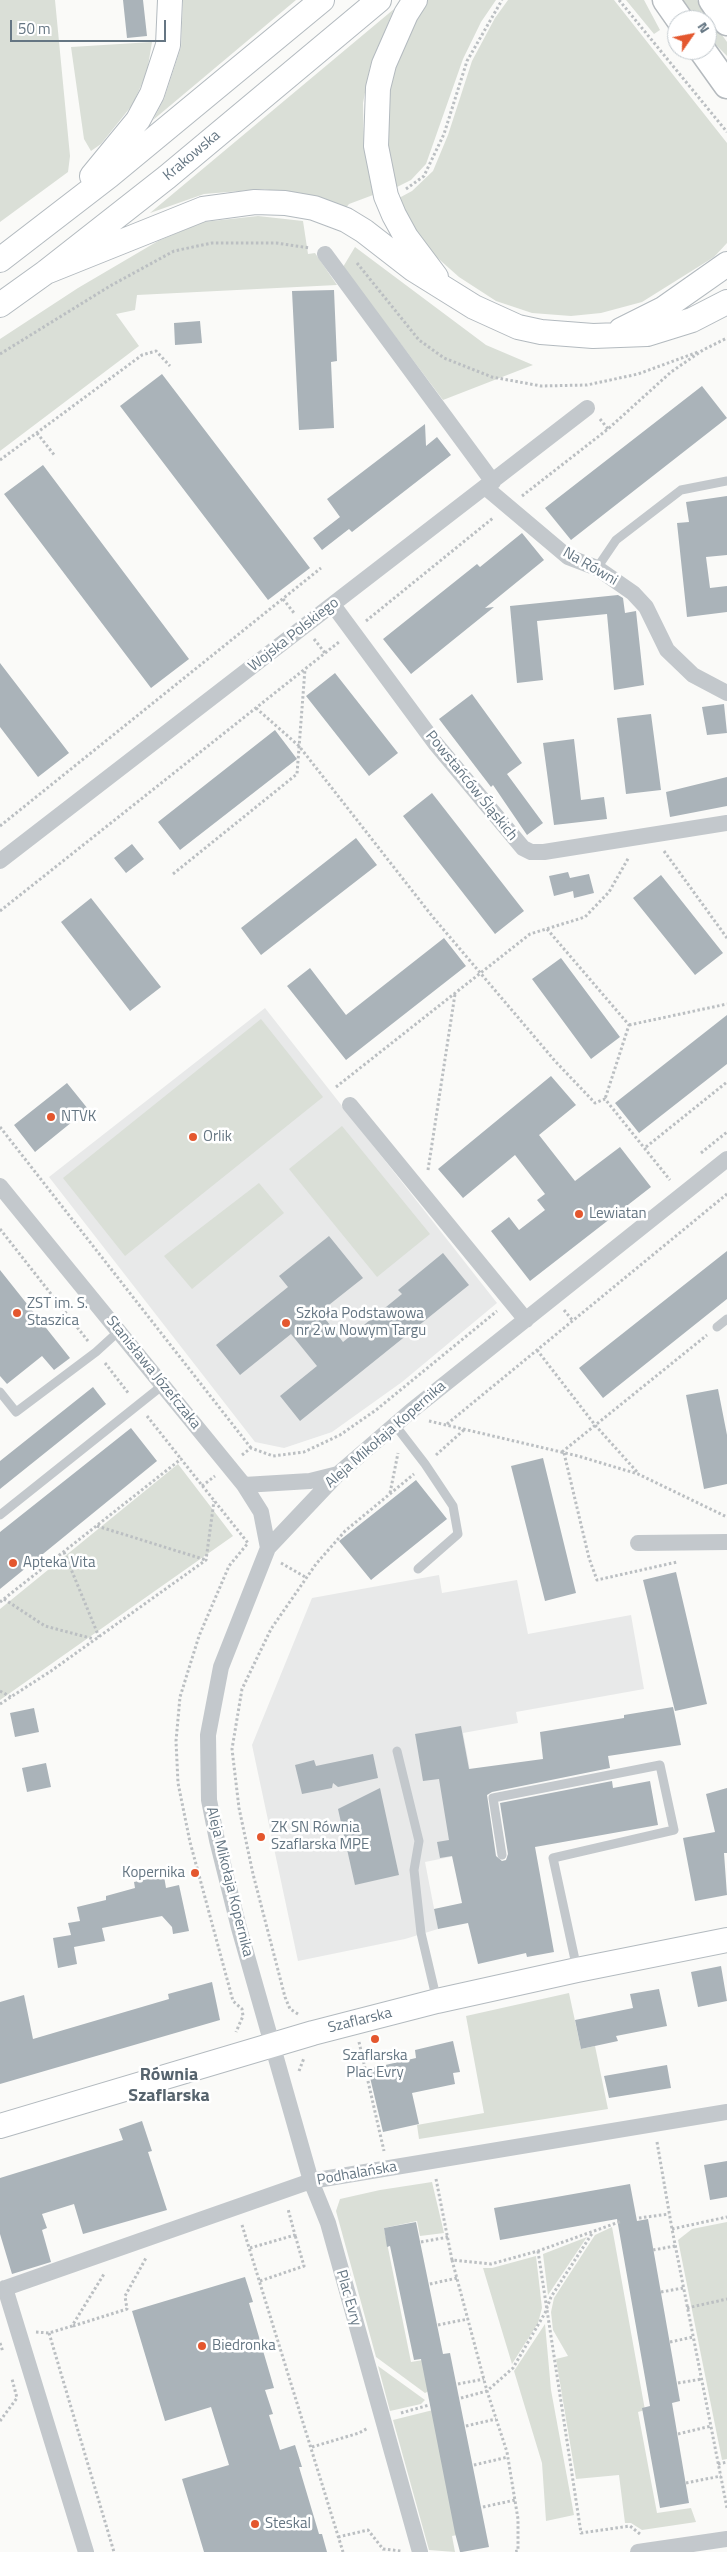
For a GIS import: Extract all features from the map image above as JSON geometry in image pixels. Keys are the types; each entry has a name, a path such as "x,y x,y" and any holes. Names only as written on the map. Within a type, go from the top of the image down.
{"main road":[{"path":"60,216 138,120 152,94 168,45 170,0"},
{"path":"0,260 60,216 322,0"},
{"name":"Krakowska","path":"0,305 46,272 167,177 379,0"},
{"path":"415,0 393,39 378,88 376,146 386,196 406,237 443,286"},
{"path":"712,0 727,22"},
{"path":"709,60 727,85"},
{"path":"46,272 202,209 255,202 285,203 314,208 346,220 364,231 413,269 474,307 518,327 567,336 647,334 692,320 727,302"},
{"path":"611,335 663,309 727,264"},
{"name":"Szaflarska","path":"0,2126 273,2045 437,2001 577,1970 727,1940"}],"street":[{"name":"Na Równi","path":"328,251 489,484 568,557 598,568 633,593 646,607 667,650 693,674 727,693"},
{"name":"Wojska Polskiego","path":"0,861 587,408"},
{"name":"Powstańców Śląskich","path":"333,605 435,743 522,848 531,852 544,852 727,823"},
{"path":"350,1106 526,1320"},
{"name":"Aleja Mikołaja Kopernika","path":"273,2045 216,1840 209,1800 208,1735 221,1667 268,1548 338,1474 411,1411 727,1159"},
{"name":"Stanisława Józefczaka","path":"0,1186 244,1485 261,1512 268,1548"},
{"path":"244,1485 310,1481 338,1474"},
{"path":"638,1543 727,1542"},
{"name":"Plac Evry","path":"273,2045 311,2181 328,2223 420,2552"},
{"name":"Podhalańska","path":"2,2289 311,2181 727,2112"},
{"path":"2,2289 86,2552"},
{"path":"638,2552 727,2539"}],"lane":[{"path":"598,568 616,540 681,490 727,481"},
{"path":"717,1327 727,1319"},
{"path":"0,1392 16,1412 96,1352 119,1331"},
{"path":"0,1515 162,1385"},
{"path":"394,1426 425,1464 453,1506 458,1534 418,1569"},
{"path":"397,1751 419,1841 414,1870 421,1933 437,2001"},
{"path":"502,1855 493,1798 660,1765 674,1830 553,1858 577,1970"}],"path":[{"path":"386,196 405,190 424,176 444,134 467,61 502,0"},
{"path":"619,0 727,132"},
{"path":"0,354 110,286 174,251 212,242 276,243 328,251"},
{"path":"0,460 142,355 156,351 170,366"},
{"path":"37,433 56,456"},
{"path":"0,826 321,568"},
{"path":"173,874 297,774 305,668"},
{"path":"256,708 299,746 432,916 555,1061 595,1103 605,1099"},
{"path":"655,851 663,850 727,938"},
{"path":"336,1088 530,934 585,917 609,892 630,856"},
{"path":"547,929 629,1025"},
{"path":"424,1195 455,993"},
{"path":"629,1025 727,1004"},
{"path":"605,1099 629,1025"},
{"path":"646,1147 727,1082"},
{"path":"605,1099 646,1147 670,1180"},
{"path":"0,1127 251,1448 273,1456 304,1452 340,1435 397,1392 510,1301"},
{"path":"699,1155 727,1132"},
{"path":"662,1186 677,1174"},
{"path":"446,1425 727,1194"},
{"path":"561,1452 717,1327"},
{"path":"537,1350 595,1425 638,1474"},
{"path":"397,1392 421,1424 427,1420 561,1452 638,1474 727,1517"},
{"path":"301,2015 290,2009 286,1997 252,1874 239,1808 232,1748 242,1689 271,1629 316,1564 345,1532 465,1429"},
{"path":"202,1486 251,1448"},
{"path":"0,1602 181,1459 248,1543 229,1566 199,1636 180,1697 176,1749 178,1783 190,1842 232,2001 242,2009 243,2016 240,2027 232,2036"},
{"path":"0,1704 95,1640 206,1560 214,1501"},
{"path":"97,1525 206,1560"},
{"path":"64,1552 99,1637"},
{"path":"4,1599 46,1626 95,1640"},
{"path":"0,1690 11,1697"},
{"path":"350,2041 367,2037"},
{"path":"358,2039 385,2158"},
{"path":"299,2077 299,2068 306,2056"},
{"path":"656,2138 675,2246 727,2508"},
{"path":"443,2176 436,2178 452,2260 487,2391 508,2457 515,2500 518,2551 513,2552"},
{"path":"639,2218 669,2214"},
{"path":"672,2229 727,2218"},
{"path":"240,2220 343,2552"},
{"path":"452,2260 491,2264 538,2251 622,2221"},
{"path":"461,2398 487,2391 513,2368 546,2313 551,2297 594,2232"},
{"path":"260,2282 304,2266 295,2235"},
{"path":"421,2242 448,2237"},
{"path":"654,2250 675,2246"},
{"path":"72,2326 127,2309 125,2296 150,2251"},
{"path":"538,2251 580,2533 630,2526 640,2534 650,2532"},
{"path":"430,2284 457,2278"},
{"path":"661,2292 684,2288"},
{"path":"687,2308 727,2299"},
{"path":"438,2325 468,2319"},
{"path":"49,2333 114,2552"},
{"path":"670,2342 694,2337"},
{"path":"0,2343 6,2360"},
{"path":"0,2421 17,2398 9,2369"},
{"path":"458,2384 484,2379"},
{"path":"678,2383 702,2379"},
{"path":"466,2426 496,2419"},
{"path":"678,2434 711,2426"},
{"path":"474,2465 508,2457"},
{"path":"718,2464 727,2462"},
{"path":"686,2483 720,2476"},
{"path":"483,2508 515,2500"},
{"path":"338,2537 368,2530 383,2549 406,2552"}],"shaded area":[{"path":"0,0 55,0 70,156 68,172 0,222"},
{"path":"183,0 296,0 153,120 164,99 181,47"},
{"path":"427,0 496,0 481,22 463,59 426,164 411,180 395,188 386,136 391,78 415,19"},
{"path":"508,0 614,0 727,143 727,243 714,257 642,302 601,313 571,316 532,313 496,301 459,277 432,253 412,226 399,198 412,191 433,171 448,135 472,61 495,18"},
{"path":"626,0 644,0 660,30 654,34"},
{"path":"680,0 697,0 704,10 688,10"},
{"path":"394,9 370,67 363,103 364,149 373,195 349,204 345,209 324,200 264,189 204,194 150,213"},
{"path":"717,28 727,42 727,56 717,46"},
{"path":"152,42 147,72 133,104 101,144 91,151 84,139 71,47"},
{"path":"258,216 303,221 308,254 315,253 337,285 137,295 135,310 116,314 139,346 0,451 0,339 78,288 158,241 203,222"},
{"path":"355,247 486,345 533,365 443,400 343,267"},
{"path":"265,1008 497,1303 402,1382 332,1432 284,1448 255,1442 49,1177"},
{"name":"Orlik","path":"261,1019 323,1097 125,1256 63,1178"},
{"path":"342,1126 430,1234 377,1277 289,1169"},
{"path":"259,1183 284,1213 192,1289 164,1256"},
{"path":"178,1464 233,1536 0,1700 0,1609"},
{"path":"439,1575 442,1593 517,1580 528,1634 631,1615 644,1689 516,1712 518,1723 463,1733 485,1850 425,1862 438,1929 405,1939 298,1961 252,1745 312,1598"},
{"path":"569,1993 581,2049 595,2046 608,2109 419,2139 417,2125 484,2113 466,2016"},
{"path":"432,2182 444,2233 420,2236 417,2221 384,2228 411,2362 423,2360 429,2391 425,2393 376,2357 336,2211 340,2199 380,2190"},
{"path":"727,2222 727,2459 722,2460 678,2240 692,2229"},
{"path":"612,2227 645,2410 638,2412 657,2513 691,2508 696,2522 642,2530 631,2523 625,2523 619,2475 576,2479 556,2359 568,2356 553,2330 551,2312 554,2298 595,2235"},
{"path":"587,2237 548,2295 543,2254"},
{"path":"536,2256 542,2308 538,2323 512,2364 483,2268 492,2268"},
{"path":"545,2324 551,2390 574,2515 546,2521 542,2463 514,2371"},
{"path":"378,2366 425,2400 421,2404 390,2411"},
{"path":"433,2410 457,2535 452,2536 455,2552 429,2550 393,2420"}],"building":[{"path":"123,0 143,0 147,36 127,38"},
{"path":"334,290 337,361 331,362 334,428 299,430 292,291"},
{"path":"200,321 202,343 175,345 174,323"},
{"path":"162,374 310,568 268,600 120,406"},
{"path":"702,386 727,418 571,540 545,508"},
{"path":"425,424 426,446 437,437 451,455 352,532 349,529 322,550 313,538 340,517 327,499"},
{"path":"43,465 189,659 151,688 4,494"},
{"path":"727,496 727,555 706,557 710,588 727,586 727,612 687,617 677,523 689,522 686,502"},
{"path":"522,533 544,560 485,608 494,607 411,674 383,639 477,564 480,567"},
{"path":"618,595 623,598 625,613 636,611 644,685 614,690 607,614 537,621 543,680 517,683 510,606"},
{"path":"0,663 69,753 38,777 0,727"},
{"path":"335,673 398,753 369,776 306,696"},
{"path":"472,694 522,763 507,774 543,823 527,835 493,785 491,787 439,719"},
{"path":"724,704 727,733 707,735 702,707"},
{"path":"651,714 661,790 626,794 617,718"},
{"path":"275,730 297,759 180,850 158,822"},
{"path":"574,739 581,800 604,797 607,819 554,825 543,743"},
{"path":"727,777 727,806 670,817 666,792"},
{"path":"432,793 524,911 495,934 403,816"},
{"path":"356,838 377,865 261,955 241,928"},
{"path":"132,844 144,859 126,873 114,858"},
{"path":"568,872 570,878 589,874 594,893 574,898 573,891 554,896 549,876"},
{"path":"661,875 723,953 695,975 633,898"},
{"path":"91,898 161,987 130,1011 61,922"},
{"path":"444,938 466,966 346,1060 287,986 310,968 346,1015"},
{"path":"561,958 620,1037 591,1059 532,979"},
{"path":"727,1015 727,1064 639,1133 615,1103"},
{"path":"551,1076 576,1105 539,1135 575,1181 620,1147 651,1187 530,1281 491,1231 509,1217 519,1230 545,1210 537,1200 545,1194 515,1155 463,1198 438,1169"},
{"name":"NTVK","path":"67,1083 88,1109 35,1152 14,1125"},
{"name":"Szkoła Podstawowa nr 2 w Nowym Targu","path":"329,1236 363,1278 320,1312 343,1342 402,1294 398,1290 443,1253 469,1285 300,1421 280,1396 317,1366 291,1334 240,1375 216,1345 288,1287 279,1276"},
{"path":"727,1251 727,1299 603,1398 579,1368"},
{"name":"ZST im. S. Staszica","path":"0,1270 70,1358 54,1370 42,1356 7,1384 0,1376"},
{"path":"93,1387 106,1404 0,1489 0,1461"},
{"path":"718,1389 727,1435 727,1484 704,1489 686,1395"},
{"path":"131,1428 157,1461 0,1589 0,1532"},
{"path":"543,1458 576,1593 545,1601 511,1466"},
{"path":"416,1480 447,1519 371,1580 339,1541"},
{"path":"676,1572 707,1704 675,1711 643,1580"},
{"path":"673,1707 681,1745 608,1756 610,1768 492,1792 487,1795 496,1856 502,1861 506,1860 508,1854 500,1803 612,1781 613,1788 650,1781 658,1825 535,1847 554,1952 527,1957 526,1953 478,1964 468,1923 438,1929 434,1909 462,1903 452,1856 440,1858 437,1842 449,1840 439,1779 423,1781 415,1734 461,1726 469,1769 543,1759 540,1732 624,1718 624,1715"},
{"path":"34,1708 39,1732 15,1737 10,1713"},
{"path":"373,1754 378,1778 338,1787 333,1783 332,1788 302,1794 295,1765 314,1760 316,1766"},
{"path":"46,1763 51,1787 27,1792 22,1768"},
{"path":"380,1788 399,1875 355,1885 338,1809"},
{"path":"727,1788 727,1853 724,1853 727,1895 695,1901 683,1838 715,1832 706,1794"},
{"path":"164,1876 166,1888 179,1885 189,1931 173,1934 172,1927 162,1916 102,1928 105,1941 74,1947 77,1964 58,1968 53,1938 71,1935 68,1923 80,1921 77,1907 106,1900 106,1896 135,1888 134,1882"},
{"path":"721,1966 727,2001 698,2007 691,1972"},
{"path":"212,1982 220,2020 0,2084 0,2002 24,1995 33,2039 169,1999 168,1994"},
{"path":"659,1989 667,2026 616,2036 618,2041 581,2049 575,2020 633,2008 630,1994"},
{"path":"453,2041 460,2072 453,2073 455,2084 412,2093 419,2124 383,2132 368,2069 416,2058 415,2050"},
{"path":"667,2065 671,2088 609,2098 604,2076"},
{"path":"142,2121 152,2151 148,2152 167,2210 83,2234 74,2204 42,2214 47,2228 42,2230 51,2262 12,2274 0,2234 0,2178 123,2140 119,2129"},
{"path":"727,2161 727,2197 710,2200 704,2165"},
{"path":"630,2184 637,2221 648,2219 680,2401 672,2403 689,2503 660,2508 642,2408 650,2406 617,2219 500,2240 494,2208"},
{"path":"416,2222 443,2354 450,2353 489,2547 462,2552 460,2552 455,2533 421,2359 414,2360 390,2246 387,2247 384,2228"},
{"path":"245,2277 253,2302 249,2303 274,2388 265,2390 273,2414 269,2415 280,2450 295,2445 302,2467 299,2467 319,2534 322,2534 327,2552 204,2552 182,2479 229,2465 211,2407 165,2421 132,2311"}],"place":[{"name":"NTVK","path":"51,1117"},
{"name":"Orlik","path":"193,1137"},
{"name":"Lewiatan","path":"579,1214"},
{"name":"ZST im. S. Staszica","path":"17,1313"},
{"name":"Szkoła Podstawowa nr 2 w Nowym Targu","path":"286,1323"},
{"name":"Apteka Vita","path":"13,1563"},
{"name":"ZK SN Równia Szaflarska MPE","path":"261,1837"},
{"name":"Kopernika","path":"195,1873"},
{"name":"Szaflarska Plac Evry","path":"375,2039"},
{"name":"Biedronka","path":"202,2346"},
{"name":"Steskal","path":"255,2524"}],"district":[{"name":"Równia Szaflarska","path":"169,2086"}]}
